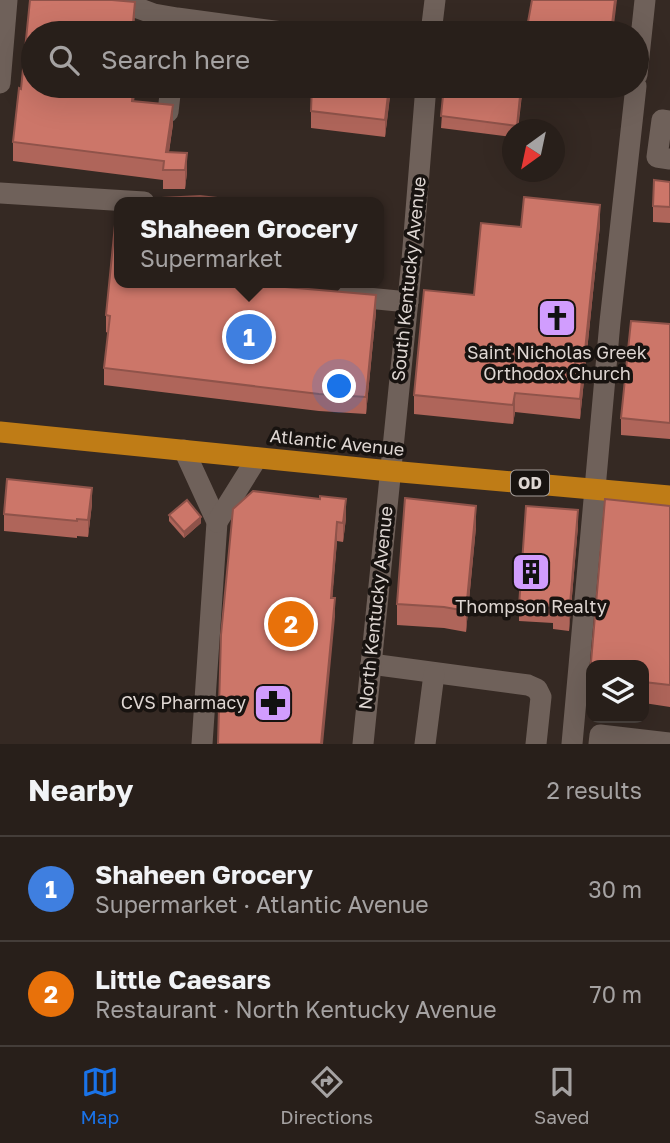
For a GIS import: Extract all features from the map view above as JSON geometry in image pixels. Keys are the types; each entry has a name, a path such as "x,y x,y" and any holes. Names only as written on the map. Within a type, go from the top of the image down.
{"highway":[{"name":"Atlantic Avenue","path":"0,432 670,496"}],"street":[{"path":"0,83 7,0"},
{"path":"55,0 132,6 167,21"},
{"path":"432,21 435,0"},
{"path":"643,21 645,0"},
{"path":"168,112 170,98"},
{"name":"South Kentucky Avenue","path":"390,471 408,302 425,98"},
{"path":"572,744 610,322 634,98"},
{"path":"628,154 663,158 666,121 632,117"},
{"path":"0,193 114,200"},
{"path":"328,295 408,302"},
{"path":"610,322 634,325"},
{"path":"184,450 217,522"},
{"path":"202,744 217,522 257,458"},
{"name":"North Kentucky Avenue","path":"363,744 390,471"},
{"path":"371,664 528,685 537,690 541,697 536,744"},
{"path":"425,744 433,674"},
{"path":"599,744 600,735 670,743"}],"building":[{"path":"30,0 135,2 133,21 28,21"},
{"path":"532,0 615,0 612,21 528,21"},
{"path":"19,88 21,98 132,98 132,101 173,105 166,152 187,153 185,170 163,170 164,161 13,142"},
{"path":"312,98 388,98 385,120 311,111"},
{"path":"443,98 520,98 518,119 502,119 502,124 441,116"},
{"path":"654,180 670,182 670,207 653,206"},
{"path":"524,197 600,205 580,399 515,393 513,405 414,395 424,290 474,295 481,223 521,227"},
{"path":"114,235 114,288 297,288 376,295 366,397 319,394 104,368 110,316 106,315"},
{"path":"631,321 670,324 670,423 621,418"},
{"path":"7,479 92,488 88,520 4,514"},
{"path":"253,491 320,499 320,496 346,499 343,523 337,522 331,598 335,598 321,744 218,744 221,635 233,509"},
{"path":"405,498 476,506 466,611 397,604"},
{"path":"605,499 670,506 670,685 649,683 649,660 591,660"},
{"path":"187,500 201,517 184,532 169,515"},
{"path":"526,506 578,510 569,616 553,613 553,608 519,606"}],"place":[{"name":"Saint Nicholas Greek Orthodox Church","path":"557,318"},
{"name":"Shaheen Grocery","path":"249,337"},
{"name":"Thompson Realty","path":"531,572"},
{"name":"Little Caesars","path":"291,624"},
{"name":"CVS Pharmacy","path":"273,703"}]}
